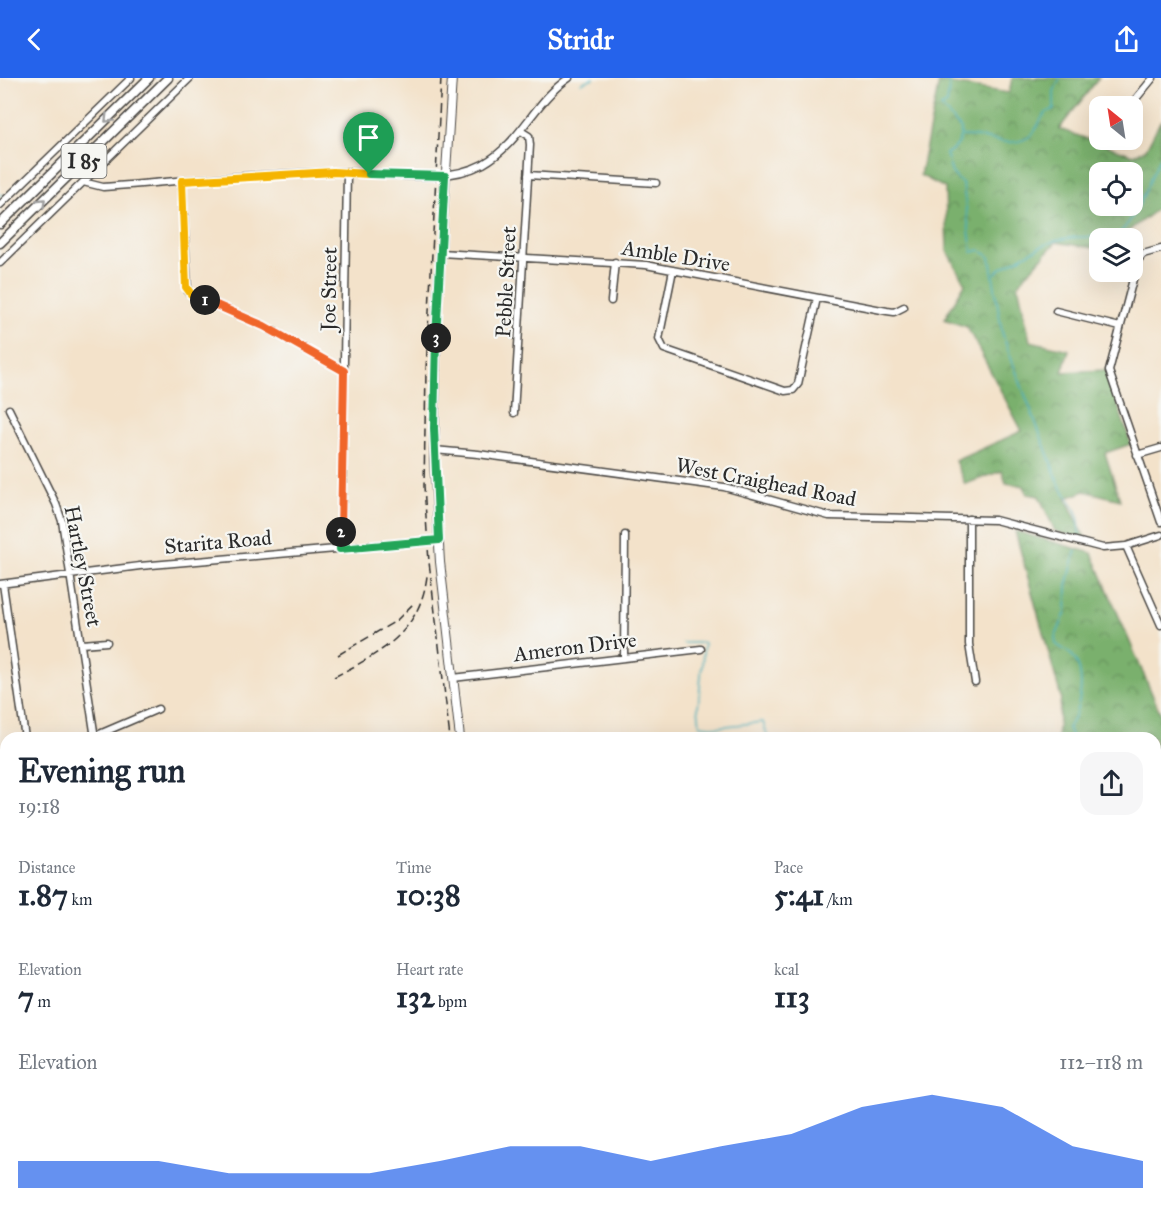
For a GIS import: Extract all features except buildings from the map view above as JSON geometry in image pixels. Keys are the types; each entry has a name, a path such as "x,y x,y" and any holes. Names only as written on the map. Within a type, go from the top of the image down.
{"highway":[{"name":"I 85","path":"0,224 149,78"},
{"name":"I 85","path":"0,243 168,78"}],"main road":[{"path":"452,78 440,253 434,450 439,540 459,732"}],"street":[{"path":"0,205 131,78"},
{"path":"0,263 190,78"},
{"path":"83,182 103,187 348,173 445,176 484,163 520,133 550,94 569,78"},
{"path":"1138,96 1153,78"},
{"name":"Pebble Street","path":"514,413 533,116"},
{"path":"520,133 530,148"},
{"name":"Joe Street","path":"340,549 348,173"},
{"path":"528,175 656,183"},
{"path":"182,181 188,292 264,326 344,371"},
{"path":"1161,249 1147,252 1138,260 1110,364 1110,379 1161,522"},
{"name":"Amble Drive","path":"440,253 615,262 673,270 894,312 904,307"},
{"path":"611,301 615,262"},
{"path":"673,270 659,339 661,346 693,360 785,391 795,388 798,384 817,298"},
{"path":"1056,311 1120,327"},
{"name":"Hartley Street","path":"9,409 56,504 63,526 94,732"},
{"path":"1137,454 1161,448"},
{"name":"West Craighead Road","path":"434,450 724,487 830,516 969,519 1009,523 1089,546 1126,546 1161,535"},
{"path":"969,519 969,644 975,682"},
{"path":"624,657 625,535"},
{"name":"Starita Road","path":"2,584 140,566 439,540"},
{"path":"1126,546 1161,625"},
{"path":"2,584 24,732"},
{"path":"82,644 107,642"},
{"name":"Ameron Drive","path":"453,678 701,650"},
{"path":"106,732 158,709"}],"green space":[{"path":"1012,78 1099,78 1059,129 1089,140 1089,150 1119,150 1133,155 1146,149 1161,120 1161,206 1132,228 1089,228 1089,247 1056,242 1018,284 1030,341 1069,350 1062,372 1106,370 1131,444 1105,453 1120,500 1085,491 1066,498 1086,540 1055,531 1039,496 1027,494 1024,486 1006,483 1002,471 965,484 955,461 1022,431 967,327 944,319 965,284 947,251 945,188 920,175 939,82 1009,93"},
{"path":"1015,531 1092,553 1161,715 1161,732 1058,732 1061,697"}],"waterway":[{"path":"581,83 593,78"},
{"path":"934,78 948,82"},
{"path":"950,78 947,104 941,107 961,129 957,144 946,154 952,173 963,185 972,252 980,250 990,257 1002,332 1060,486 1077,515 1079,535"},
{"path":"962,136 1006,142 1023,140 1030,136 1044,115 1054,109 1054,91 1060,78"},
{"path":"1124,228 1135,212 1161,156"},
{"path":"995,274 1000,269 1049,243 1089,237"},
{"path":"1070,732 1068,728 1076,713 1080,694 1080,675 1075,659 1056,644 1055,638 1066,612 1067,586 1076,550"},
{"path":"683,643 704,643 698,708 700,725 717,727 763,722 766,732"}],"railway":[{"path":"441,78 426,370 424,486 429,562 449,732"},
{"path":"334,677 382,650 407,627 423,596 427,576"},
{"path":"338,655 396,621 415,602"}],"route":[{"path":"333,172 369,174 445,176 437,312 434,426 435,492 439,540 340,549 344,371 264,326 188,292 182,181 333,172"}]}
